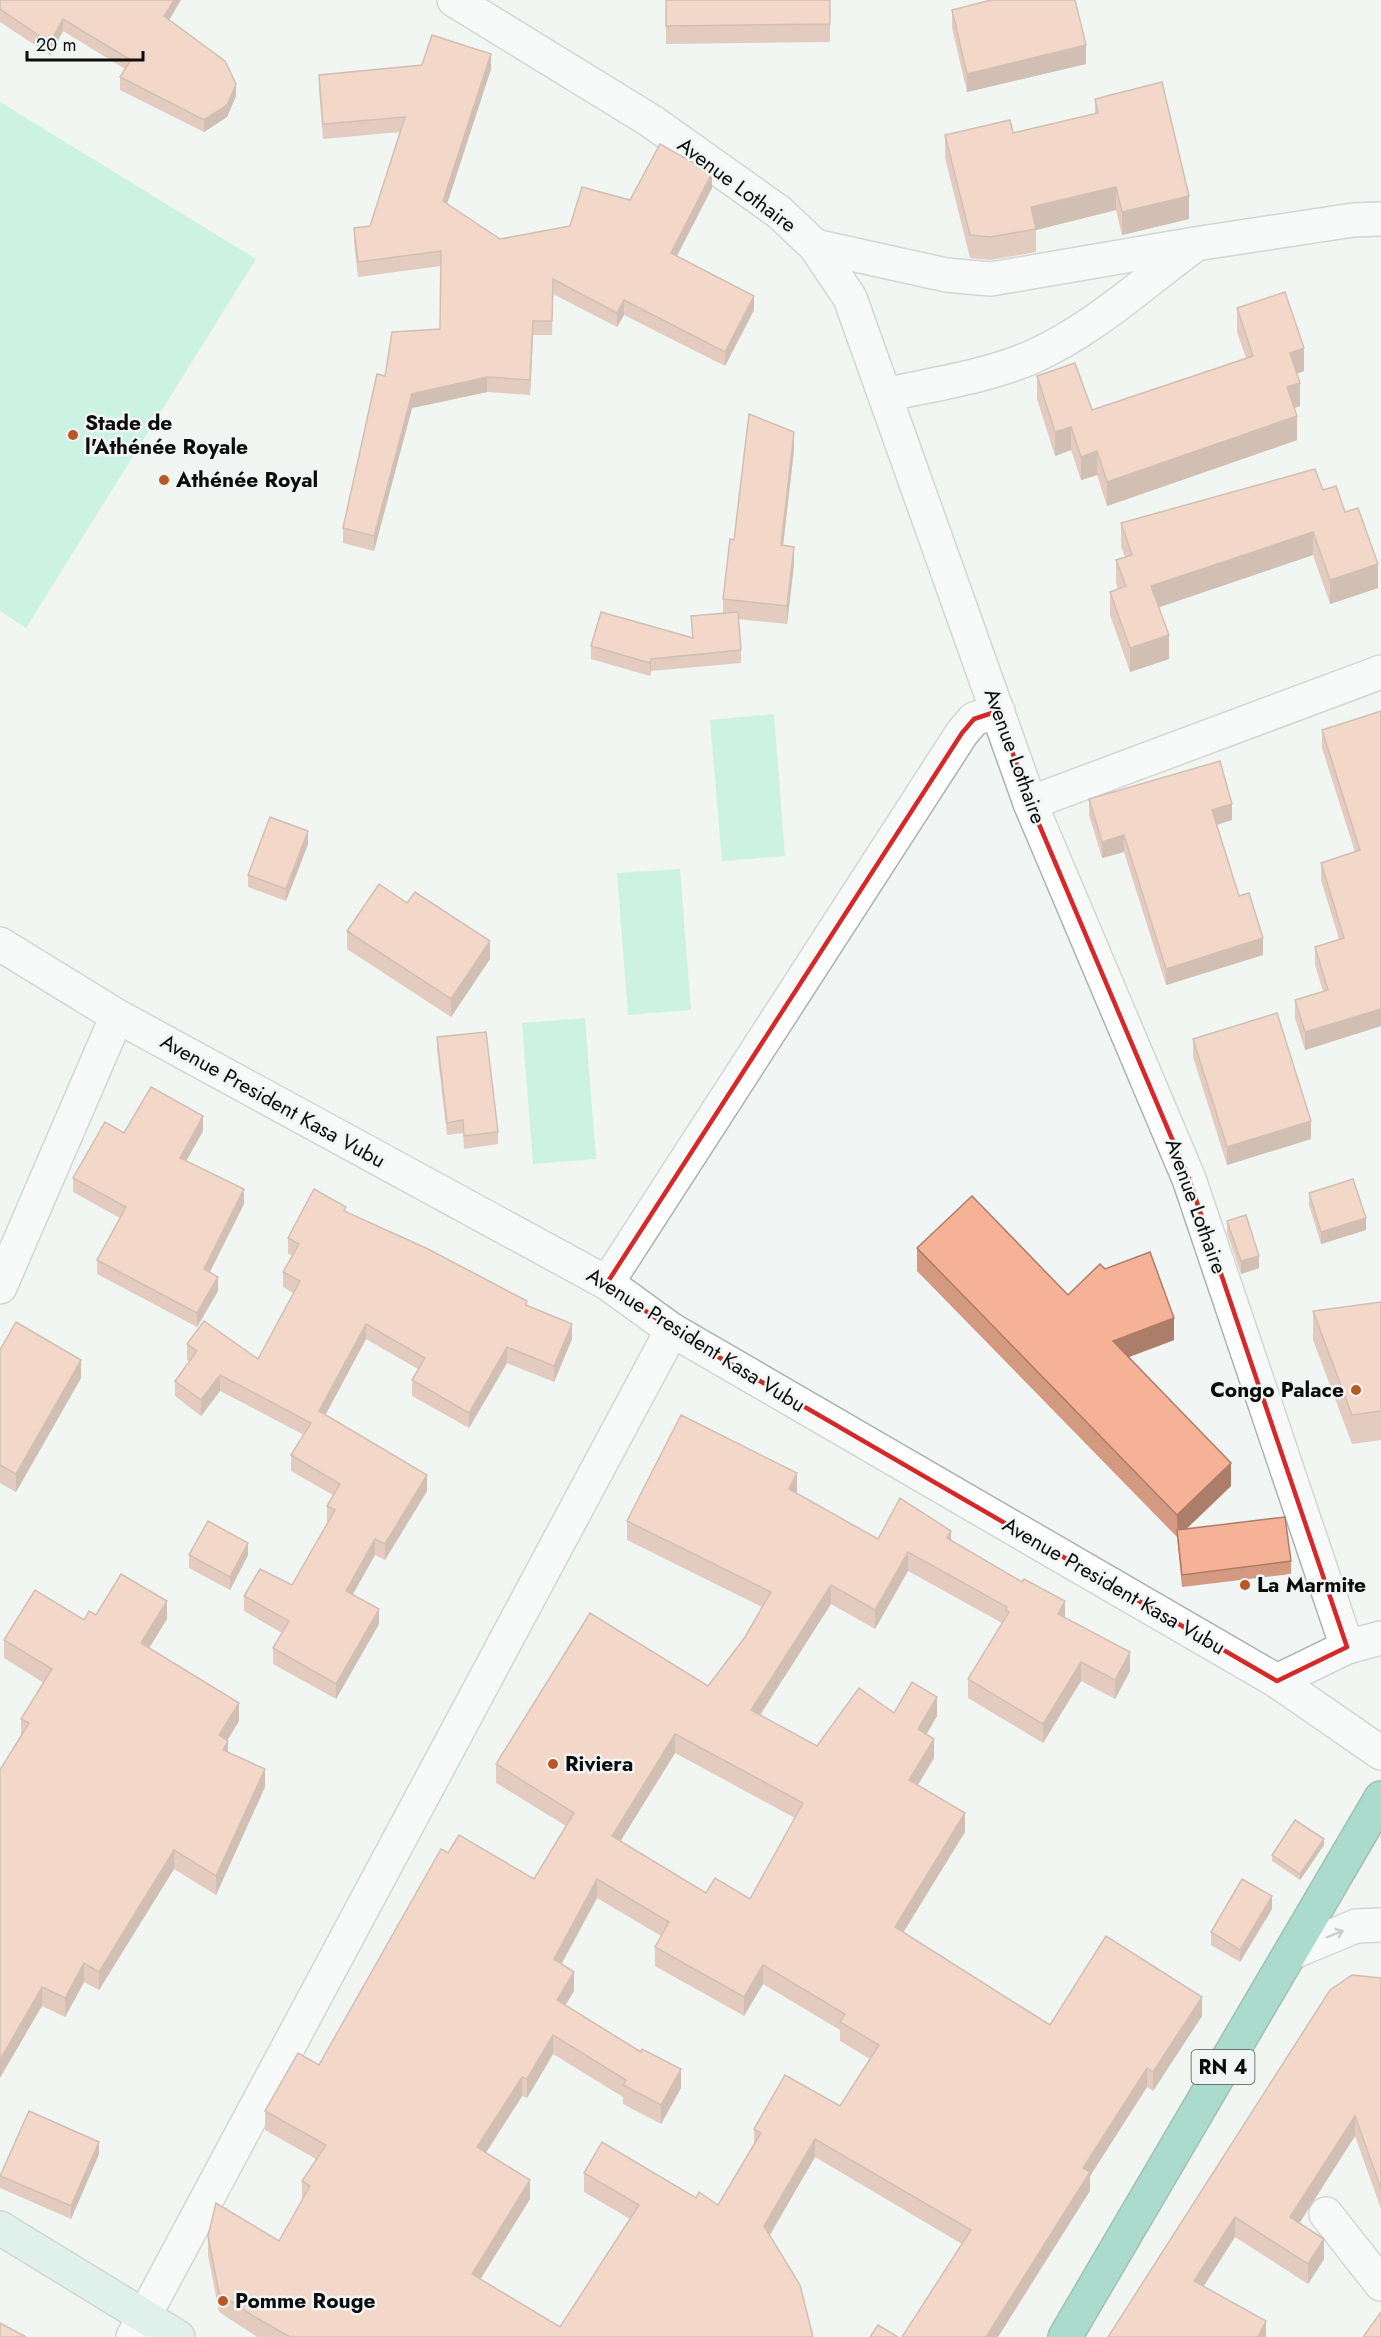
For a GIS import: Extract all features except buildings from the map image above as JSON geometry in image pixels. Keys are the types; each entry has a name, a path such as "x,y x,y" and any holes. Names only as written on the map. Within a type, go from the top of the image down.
{"highway":[{"name":"RN 4","path":"1065,2337 1381,1798"}],"main road":[{"path":"0,2228 138,2327 178,2337"}],"street":[{"name":"Avenue Lothaire","path":"454,0 651,121 779,212 815,246 850,298 1030,803 1189,1179 1347,1647"},
{"path":"815,246 946,275 991,279 1195,244 1353,220 1381,219"},
{"path":"885,395 989,371 1033,356 1084,328 1195,244"},
{"path":"1030,803 1381,672"},
{"path":"607,1283 962,733 974,719 998,711"},
{"name":"Avenue President Kasa Vubu","path":"0,944 117,1016 607,1283 672,1330 1277,1681 1381,1753"},
{"path":"0,1287 117,1016"},
{"path":"138,2327 672,1330"},
{"path":"1277,1681 1347,1647 1381,1638"},
{"path":"1291,1953 1356,1926 1381,1925"},
{"path":"1326,2214 1381,2284"}],"highlighted area":[{"path":"998,711 1030,803 1189,1179 1347,1647 1277,1681 672,1330 607,1283 962,733 974,719"}],"green space":[{"name":"Stade de l'Athénée Royale","path":"0,102 256,259 26,628 0,611"},
{"path":"774,714 785,856 722,861 710,720"},
{"path":"680,869 691,1010 628,1015 617,873"},
{"path":"585,1018 596,1159 533,1164 522,1023"}],"place":[{"name":"Stade de l'Athénée Royale","path":"73,435"},
{"name":"Athénée Royal","path":"164,480"},
{"name":"Congo Palace","path":"1356,1390"},
{"name":"La Marmite","path":"1245,1585"},
{"name":"Riviera","path":"553,1764"},
{"name":"Pomme Rouge","path":"223,2301"}]}
